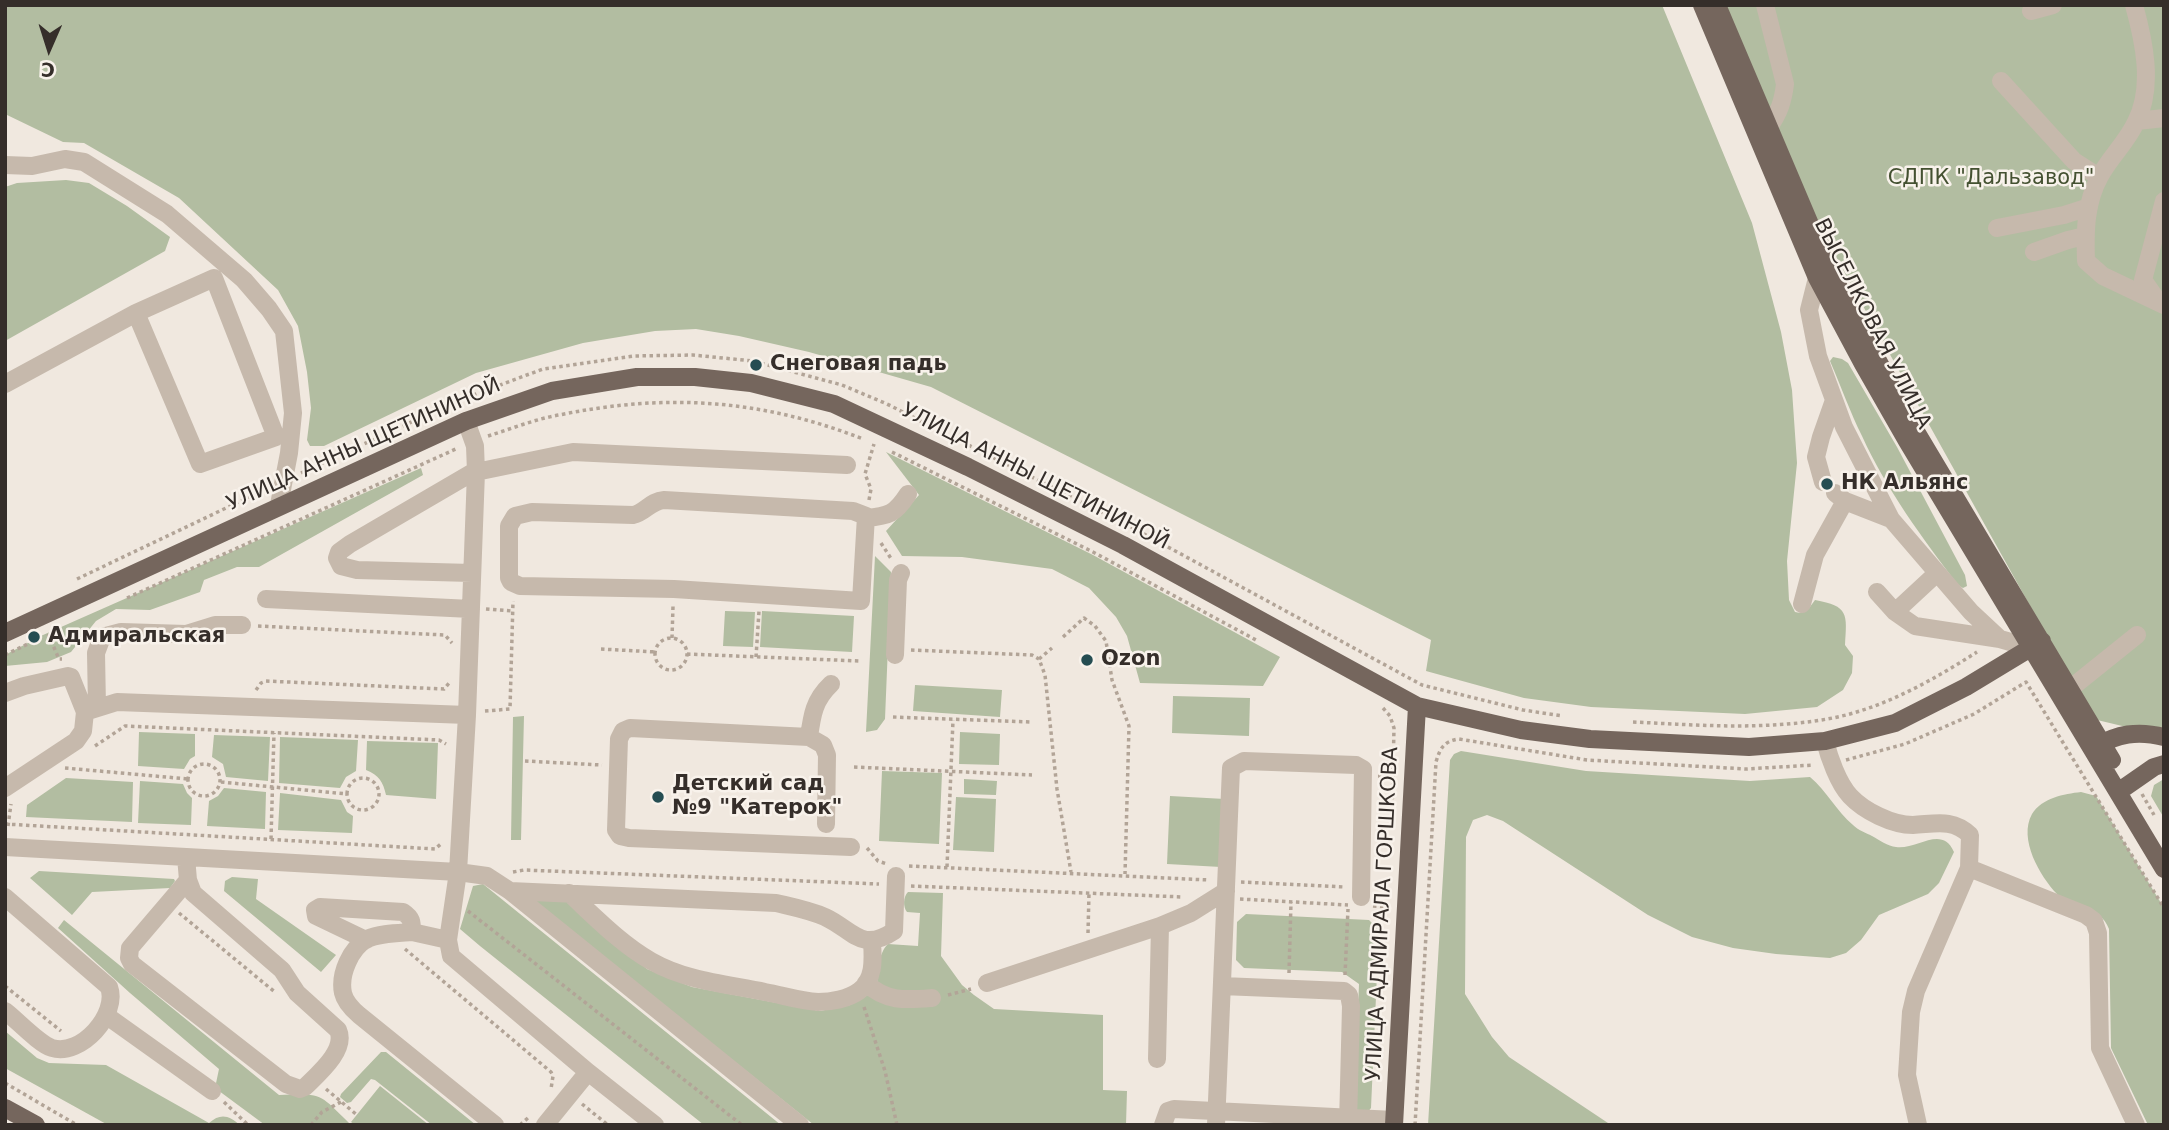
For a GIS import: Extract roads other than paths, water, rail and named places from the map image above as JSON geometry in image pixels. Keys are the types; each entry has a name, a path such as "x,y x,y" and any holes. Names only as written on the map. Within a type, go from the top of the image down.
{"main road":[{"name":"ВЫСЕЛКОВАЯ УЛИЦА","path":"1702,5 1817,278 1907,441 2036,645"},
{"name":"ВЫСЕЛКОВАЯ УЛИЦА","path":"1717,5 1829,269 1914,428 2036,645"},
{"name":"УЛИЦА АННЫ ЩЕТИНИНОЙ","path":"5,633 466,421 552,391 637,377 695,377 751,383 834,404 968,467 1123,545 1417,706 1521,730 1590,739 1749,747 1825,741 1895,723 1966,687 2036,645"},
{"path":"2036,645 2071,688 2096,745"},
{"path":"2036,645 2096,745 2164,846"},
{"name":"УЛИЦА АДМИРАЛА ГОРШКОВА","path":"1394,1122 1417,706"},
{"path":"2096,745 2120,735 2138,732 2161,736"},
{"path":"2126,786 2154,767 2164,764"},
{"path":"2126,786 2164,869"},
{"path":"5,1108 36,1125"}],"street":[{"path":"1765,5 1785,84 1778,114 1769,127"},
{"path":"2031,11 2053,5"},
{"path":"2134,5 2144,45 2146,86 2137,121 2099,177 2089,207 2085,236 2086,261 2103,276 2160,303"},
{"path":"2001,81 2074,161 2099,177"},
{"path":"2137,121 2164,118"},
{"path":"5,165 32,166 65,159 84,162 167,214 244,280 269,309 284,331 293,413 279,505"},
{"path":"2160,303 2143,280 2164,201"},
{"path":"1997,228 2064,215 2089,207"},
{"path":"2034,252 2085,236"},
{"path":"5,384 136,313 214,278 276,437 200,464 136,313"},
{"path":"1817,278 1809,310 1818,356 1833,403 1891,519 1993,638"},
{"path":"1833,403 1816,457 1835,492 1891,519"},
{"path":"466,421 474,440 476,472 458,872 448,940 451,956 655,1125"},
{"path":"472,573 357,570 341,566 337,558 339,552 350,544 476,472 573,452 847,465"},
{"path":"1802,604 1835,492"},
{"path":"866,517 861,601 674,589 520,586 509,578 509,526 515,516 521,514 633,515 642,513 651,503 664,500 853,511 866,517 886,517 899,508 908,495"},
{"path":"895,652 898,580 901,573"},
{"path":"1895,612 1936,574"},
{"path":"1877,592 1895,612 1916,626 2036,645"},
{"path":"266,599 471,609"},
{"path":"8,796 76,741 83,731 91,710 96,653 102,637 121,632 186,634 215,625 242,625"},
{"path":"2071,688 2137,635"},
{"path":"5,693 24,686 71,677 91,710"},
{"path":"809,737 814,706 820,694 831,684"},
{"path":"91,710 117,702 128,702 467,715"},
{"path":"826,824 827,755 823,745 809,737 630,728 623,730 619,739 616,830 620,836 851,847"},
{"path":"1825,741 1831,764 1849,795 1885,820 1910,825 1947,822 1962,827 1970,835 1969,868 1916,991 1911,1012 1908,1075 1918,1125"},
{"path":"1216,1118 1223,892 1231,768 1234,765 1244,761 1356,765 1363,769 1362,897"},
{"path":"5,847 458,872 486,876 510,891 800,1125"},
{"path":"186,857 188,880 193,893 282,970 297,993 338,1030 341,1037 339,1047 305,1087 300,1089 286,1084 132,964 129,951 166,903 188,880"},
{"path":"1969,868 2086,915 2094,922 2098,933 2100,1048 2136,1125"},
{"path":"510,891 776,903 826,917 860,940 872,941 894,931 898,873"},
{"path":"987,983 1160,926 1191,913 1223,892"},
{"path":"569,893 622,940 650,961 675,973 811,1001 839,999 861,988 869,979 873,960 872,941"},
{"path":"5,897 109,986 112,999 107,1016 80,1045 56,1049 49,1047 5,1011"},
{"path":"366,940 316,916 315,911 320,907 403,912 412,921 412,932"},
{"path":"1157,1059 1160,926"},
{"path":"448,940 412,932 387,934 366,940 350,958 345,970 343,993 348,1004 359,1015 495,1125"},
{"path":"1222,986 1344,991 1349,995 1348,1121"},
{"path":"861,988 902,1001 932,998"},
{"path":"107,1016 212,1091"},
{"path":"538,1120 569,1094 588,1072"},
{"path":"1163,1125 1168,1111 1174,1109 1216,1118 1394,1122"}],"place":[{"name":"Снеговая падь","path":"756,365"},
{"name":"НК Альянс","path":"1827,484"},
{"name":"Адмиральская","path":"34,637"},
{"name":"Ozon","path":"1087,660"},
{"name":"Детский сад №9 \"Катерок\"","path":"658,797"}],"park label":[{"name":"СДПК \"Дальзавод\"","path":"1991,179"}]}
